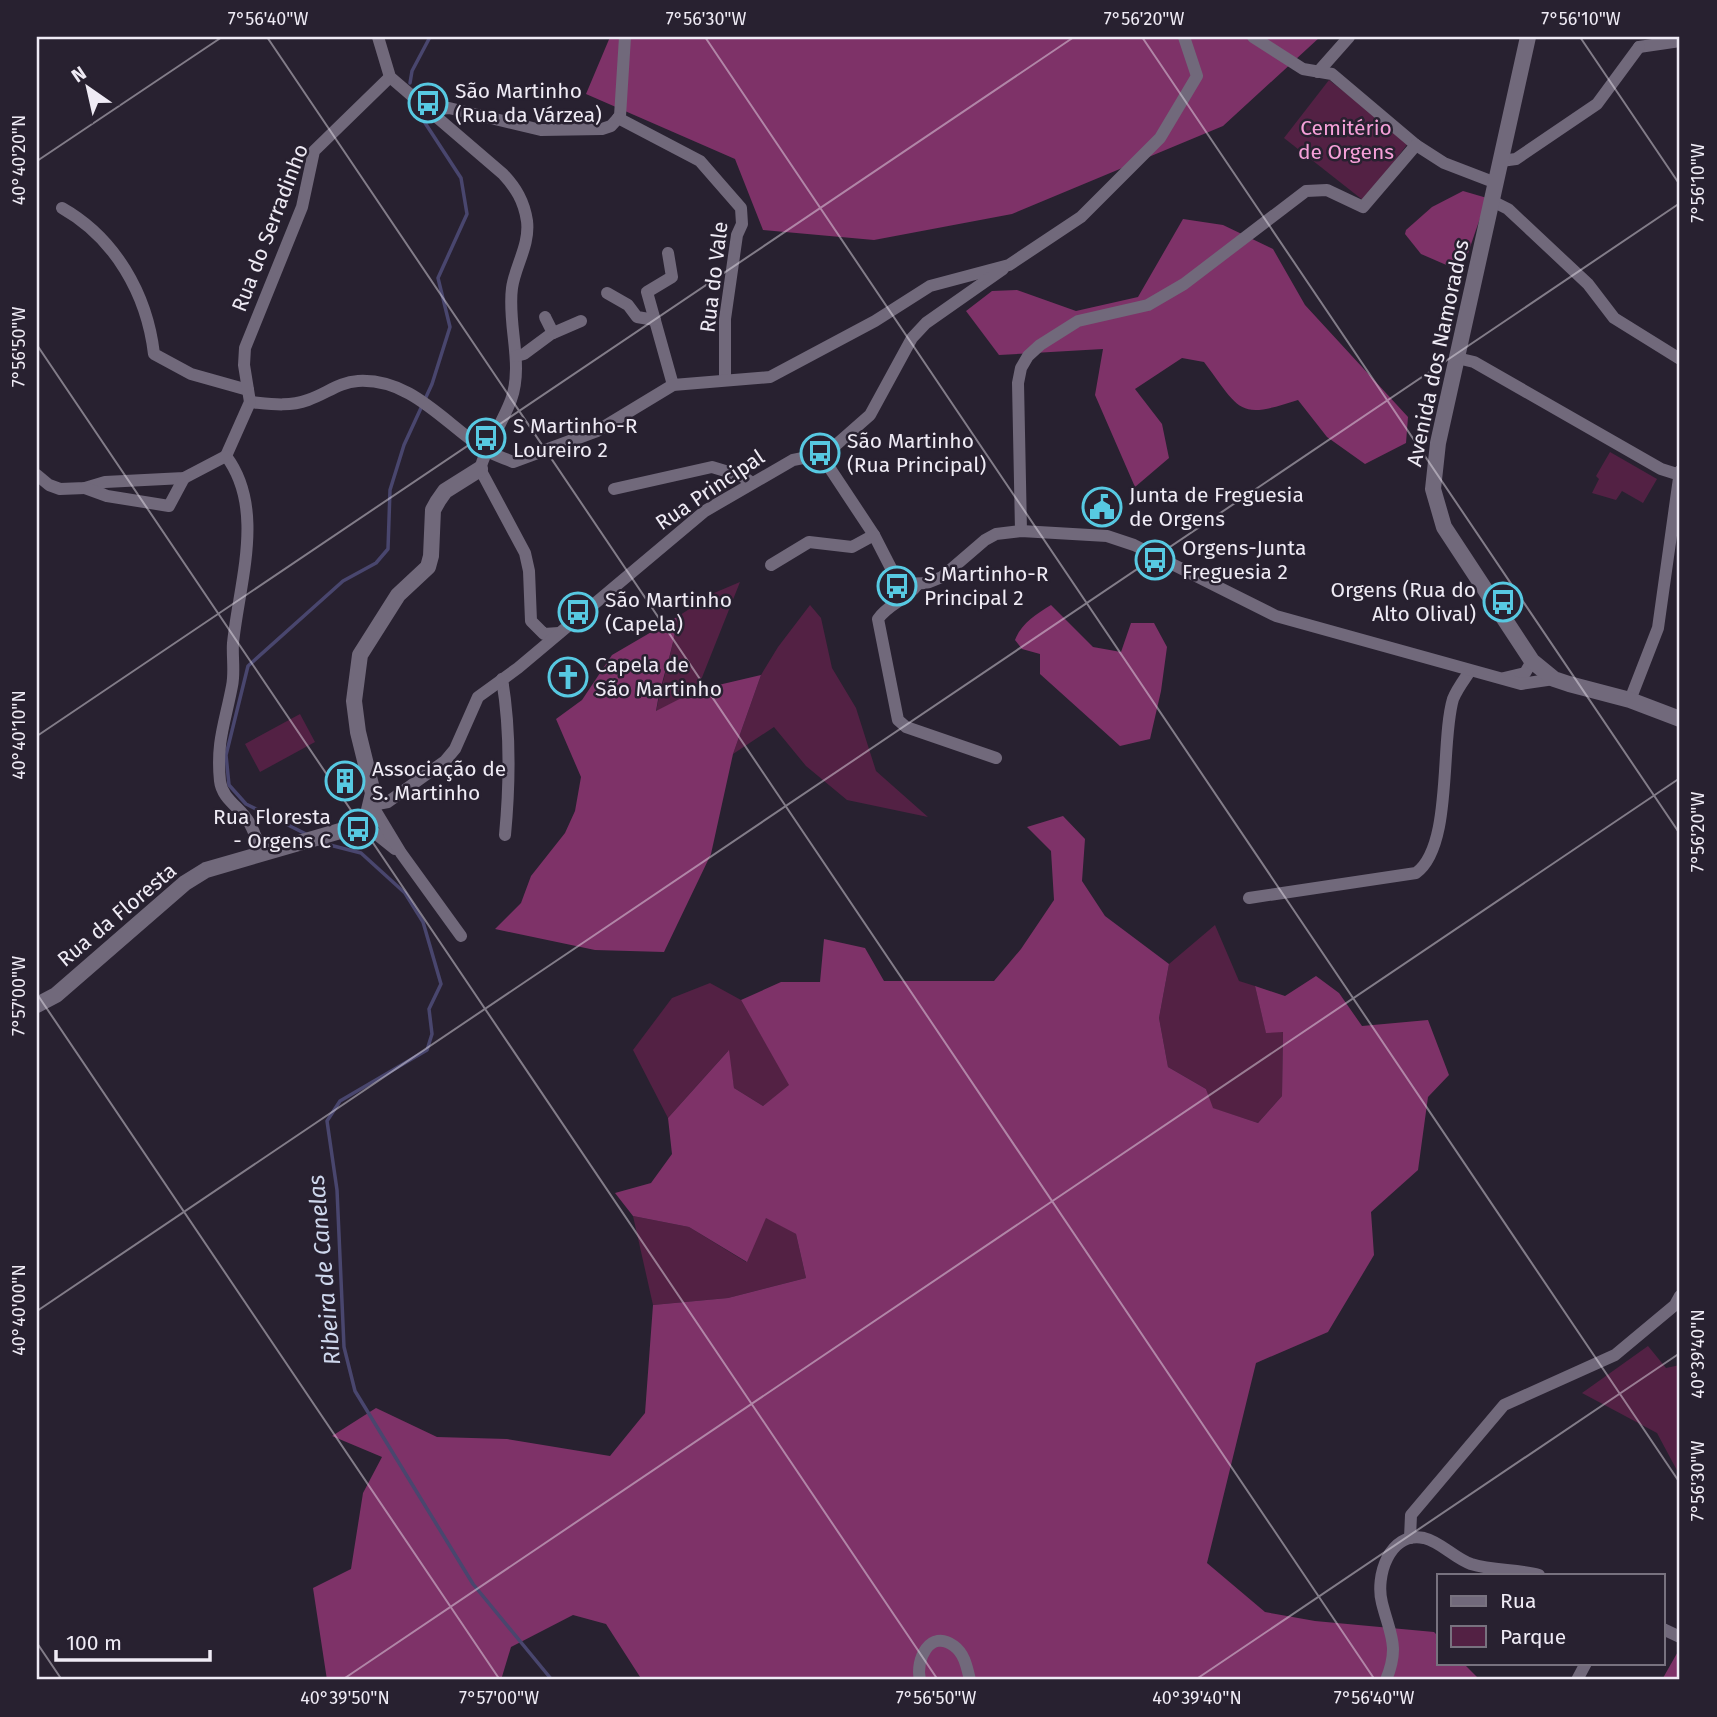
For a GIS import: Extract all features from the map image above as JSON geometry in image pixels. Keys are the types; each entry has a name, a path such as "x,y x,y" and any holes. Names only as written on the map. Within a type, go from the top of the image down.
{"street":[{"path":"378,37 390,77 503,174 518,191 523,204 527,223 526,241 512,285 509,320 516,356 512,399 485,450 480,469 525,553 530,571 531,621 544,634 559,633"},
{"path":"430,110 449,108 541,130 602,129 618,118 625,37"},
{"path":"1184,37 1197,76 1160,138 1081,217 926,323 912,338 870,415 820,459 827,464 874,535 895,576 904,584 916,585 942,577 985,540 996,534 1021,531 1110,537 1134,545 1276,616 1497,679 1521,684 1554,679"},
{"path":"1253,37 1303,69 1332,74 1416,145 1444,163 1496,183"},
{"path":"1318,72 1349,37"},
{"name":"Avenida dos Namorados","path":"1528,37 1438,443 1433,489 1444,527 1532,661 1554,679 1630,700 1680,719"},
{"path":"1501,161 1516,159 1597,104 1636,42 1680,41"},
{"name":"Rua do Serradinho","path":"226,456 249,396 245,348 302,207 314,152 390,77"},
{"name":"Rua do Vale","path":"618,118 700,161 741,208 742,224 737,235 724,319 725,380"},
{"path":"1021,531 1018,383 1021,368 1028,356 1078,321 1148,305 1184,284 1306,191 1327,190 1363,207 1416,145"},
{"path":"1492,201 1508,209 1588,284 1614,318 1680,359"},
{"path":"62,208 94,231 128,272 141,299 154,354 191,374 249,396 286,406 311,399 344,383 361,381 395,386 417,398 485,450 513,462 597,431 673,385 770,377 876,321 930,286 1009,265"},
{"path":"668,253 672,277 647,292 673,385"},
{"path":"607,293 628,305 637,317 655,320"},
{"path":"545,317 553,333"},
{"path":"516,356 524,354 553,333 581,321"},
{"path":"1457,358 1474,362 1661,469 1680,473 1674,561 1658,628 1630,700"},
{"path":"37,475 49,485 60,489 85,488 105,482 184,478 226,456 238,472 246,508 248,539 233,645 232,685 218,741 220,782 222,791 250,822 262,853"},
{"name":"Rua Principal","path":"372,805 388,802 445,761 454,749 478,697 705,511 793,460 820,459"},
{"path":"614,489 712,467 742,476 752,483"},
{"path":"401,853 360,821 372,805 373,793 358,732 355,673 360,655 398,595 428,567 433,510 438,500 445,491 480,469"},
{"path":"85,488 107,496 169,506 184,478"},
{"path":"771,565 809,542 852,547 874,535"},
{"path":"916,585 909,596 877,619 889,668 895,714 906,727 996,758"},
{"path":"1497,679 1525,673 1532,661"},
{"path":"1249,898 1416,873 1424,866 1436,842 1453,701 1470,671"},
{"path":"502,679 510,726 510,786 505,835"},
{"path":"372,805 401,853 461,936"},
{"name":"Rua da Floresta","path":"37,1005 56,995 185,884 206,870 323,836 360,821"},
{"path":"1410,1538 1411,1515 1504,1405 1615,1355 1675,1305 1680,1296"},
{"path":"1386,1680 1395,1647 1382,1604 1381,1572 1387,1557 1396,1546 1410,1538 1425,1538 1473,1564 1533,1574"},
{"path":"1664,1629 1680,1637"},
{"path":"920,1680 917,1668 921,1652 931,1643 943,1642 954,1645 964,1657 970,1680"},
{"path":"1577,1680 1585,1664"}],"green space":[{"name":"Cemitério de Orgens","path":"1329,80 1409,142 1364,201 1284,138"},
{"path":"1610,452 1657,479 1643,503 1622,491 1616,500 1592,493 1599,479 1596,476"},
{"path":"740,582 697,690 656,712 677,617 714,593"},
{"path":"810,605 821,618 832,668 856,708 876,771 928,817 847,800 806,766 774,727 733,754 761,675 778,647"},
{"path":"300,714 315,742 260,772 245,744"},
{"path":"1215,925 1239,981 1255,986 1266,1032 1283,1032 1282,1096 1258,1123 1212,1108 1206,1089 1168,1067 1159,1018 1169,964"},
{"path":"710,983 741,1000 790,1085 763,1106 734,1088 728,1051 668,1118 633,1050 672,998"},
{"path":"633,1216 689,1227 746,1262 766,1217 796,1234 806,1278 728,1298 653,1305"},
{"path":"1648,1346 1666,1368 1680,1365 1680,1476 1657,1433 1582,1393"}],"shaded area":[{"path":"610,37 1320,37 1223,126 1012,214 874,240 763,230 735,159 586,94"},
{"path":"1463,191 1487,198 1467,256 1451,267 1421,254 1405,234 1406,230 1432,207"},
{"path":"1183,219 1223,225 1273,249 1305,305 1408,417 1406,443 1365,464 1327,437 1298,400 1263,409 1251,410 1242,407 1234,401 1204,362 1182,358 1135,389 1162,424 1169,458 1135,487 1095,395 1103,349 999,355 966,311 992,291 1017,290 1076,311 1138,297"},
{"path":"1051,605 1093,647 1121,652 1131,623 1154,623 1167,647 1150,739 1120,746 1040,674 1040,654 1022,649 1015,640 1025,624"},
{"path":"677,617 656,711 697,690 761,675 733,754 711,854 664,952 595,950 495,929 521,903 531,876 565,833 575,811 581,777 556,719 582,700 612,655"},
{"path":"1063,816 1085,839 1082,881 1105,916 1169,964 1159,1018 1168,1067 1206,1089 1213,1108 1258,1123 1282,1096 1283,1032 1266,1033 1255,986 1285,996 1316,976 1339,993 1362,1026 1428,1020 1449,1075 1428,1097 1418,1170 1371,1212 1374,1255 1328,1332 1256,1363 1207,1563 1265,1612 1315,1621 1434,1632 1437,1635 1437,1664 1464,1664 1480,1680 642,1680 606,1624 573,1615 511,1647 501,1680 327,1680 313,1588 351,1569 363,1493 382,1457 332,1436 376,1408 437,1437 507,1439 610,1456 645,1413 653,1305 728,1298 806,1278 796,1234 766,1218 747,1262 689,1227 633,1216 615,1193 651,1183 672,1154 668,1118 729,1050 734,1088 763,1106 789,1085 741,1000 781,982 820,982 824,939 865,948 884,981 994,981 1021,949 1054,900 1051,851 1027,827"},
{"path":"1680,1648 1680,1680 1661,1680 1663,1678"}],"waterway":[{"path":"410,83 412,71 430,37"},
{"path":"306,834 246,804 229,785 226,755 248,666 343,581 376,563 388,549 390,490 404,445 432,384 450,327 438,278 467,214 461,178 414,106"},
{"name":"Ribeira de Canelas","path":"322,843 361,853 405,893 423,922 441,984 429,1009 432,1034 427,1050 340,1101 327,1121 337,1190 344,1347 355,1391 473,1584 552,1680"}],"place":[{"name":"São Martinho (Rua da Várzea)","path":"428,103"},
{"name":"S Martinho-R Loureiro 2","path":"486,438"},
{"name":"São Martinho (Rua Principal)","path":"820,453"},
{"name":"Junta de Freguesia de Orgens","path":"1102,507"},
{"name":"Orgens-Junta Freguesia 2","path":"1155,560"},
{"name":"S Martinho-R Principal 2","path":"897,586"},
{"name":"Orgens (Rua do Alto Olival)","path":"1503,602"},
{"name":"São Martinho (Capela)","path":"578,612"},
{"name":"Capela de São Martinho","path":"568,677"},
{"name":"Associação de S. Martinho","path":"345,781"},
{"name":"Rua Floresta - Orgens C","path":"358,829"}]}
